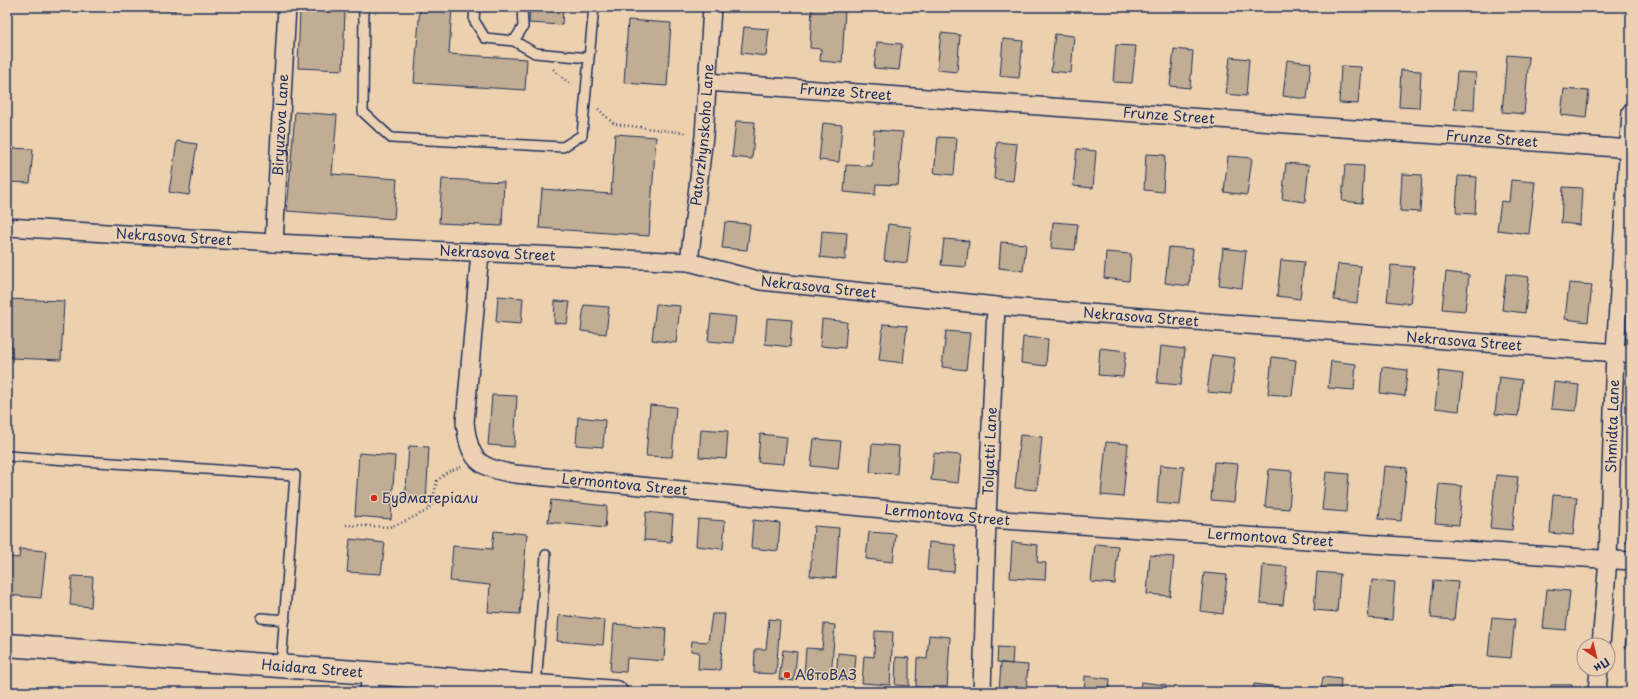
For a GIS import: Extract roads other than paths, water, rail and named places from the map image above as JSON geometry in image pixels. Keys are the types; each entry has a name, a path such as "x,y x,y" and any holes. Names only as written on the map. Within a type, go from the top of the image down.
{"street":[{"name":"Biryuzova Lane","path":"274,243 287,7"},
{"name":"Patorzhynskoho Lane","path":"689,262 704,136 712,7"},
{"name":"Frunze Street","path":"707,82 1630,149"},
{"name":"Shmidta Lane","path":"1602,637 1623,353 1631,112"},
{"name":"Nekrasova Street","path":"7,227 274,243 689,262 761,281 996,306 1623,353"},
{"name":"Lermontova Street","path":"480,253 465,422 467,442 476,460 491,470 515,474 987,519 1631,561"},
{"name":"Tolyatti Lane","path":"982,692 987,519 996,306"},
{"name":"Haidara Street","path":"7,645 281,666 370,682 536,686 616,692"},
{"path":"1597,692 1598,677"}],"lane":[{"path":"364,7 363,112 391,138 563,147 582,135 594,7"},
{"path":"475,7 474,20 485,38 514,41 535,53 589,58"},
{"path":"514,41 523,27 522,7"},
{"path":"7,456 295,475 281,666"},
{"path":"536,686 546,555"},
{"path":"261,618 284,620"}],"place":[{"name":"Будматеріали","path":"374,498"},
{"name":"АвтоВАЗ","path":"787,675"}]}
